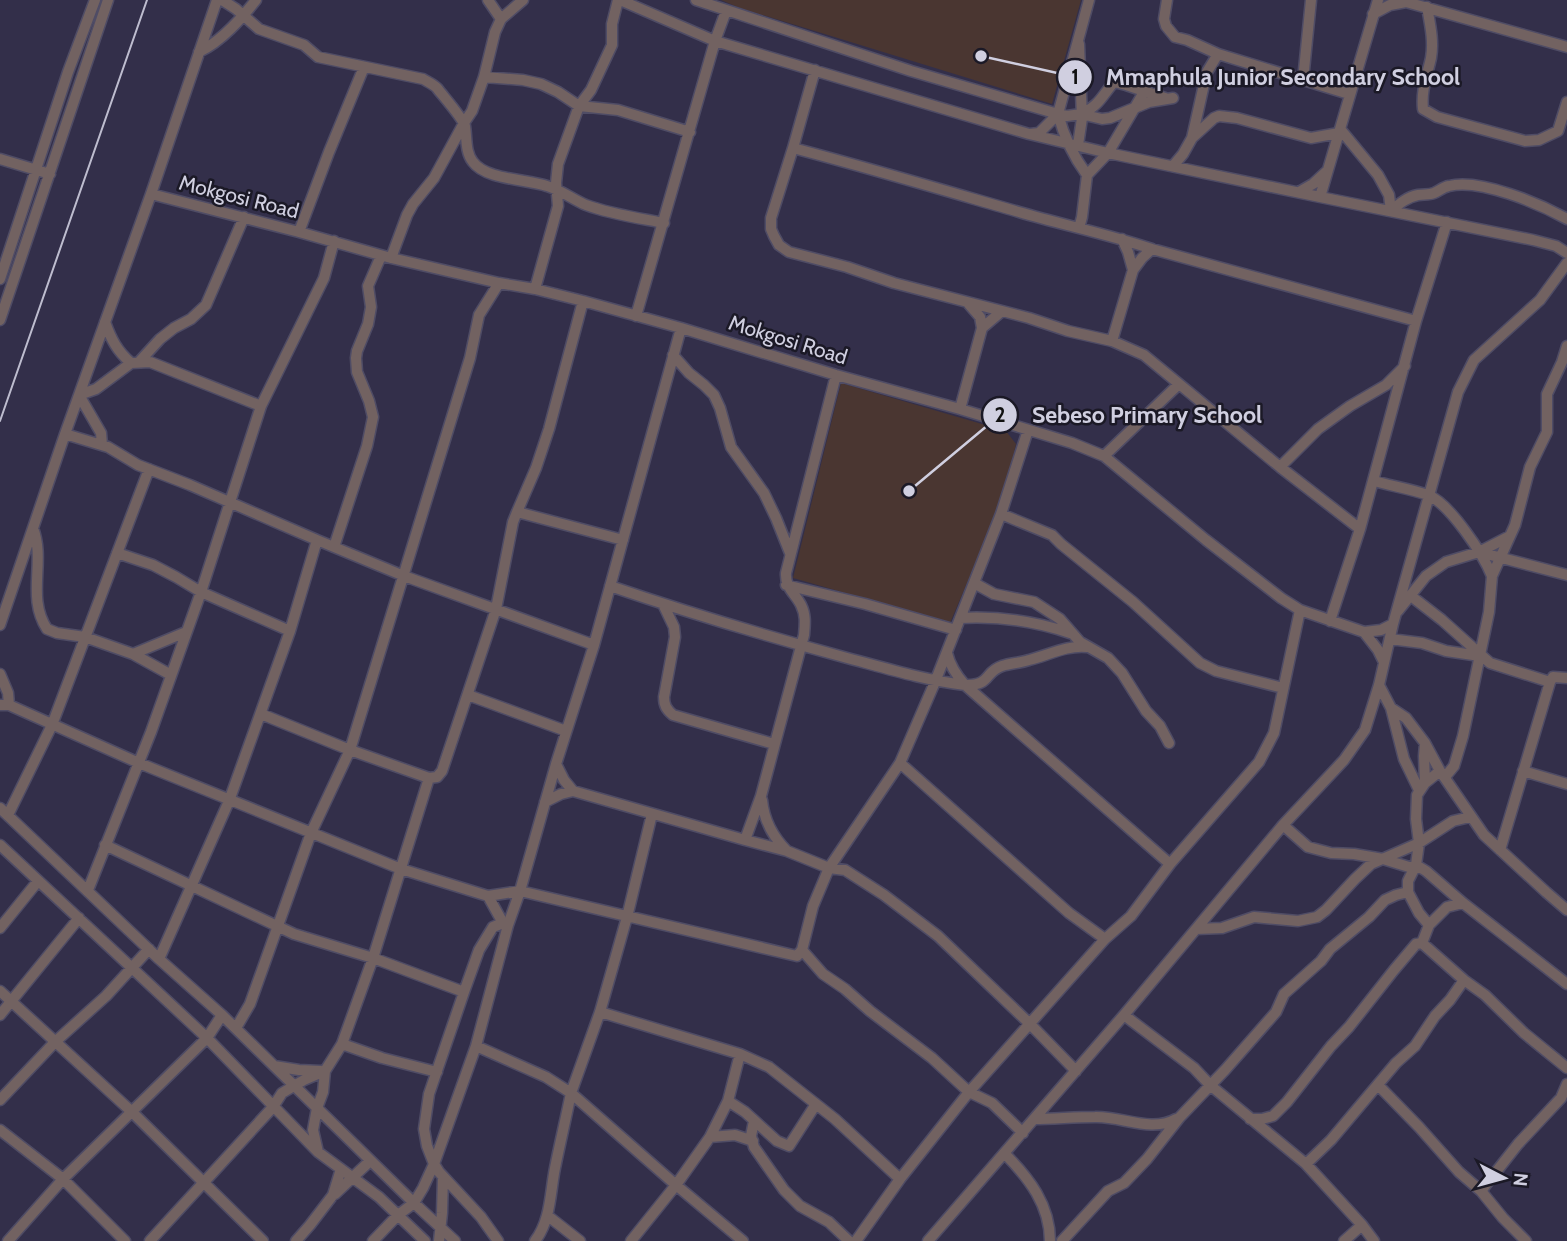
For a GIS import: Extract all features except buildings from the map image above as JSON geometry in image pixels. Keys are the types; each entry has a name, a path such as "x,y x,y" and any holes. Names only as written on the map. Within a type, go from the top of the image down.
{"street":[{"path":"0,279 68,72 95,0"},
{"path":"0,320 108,0"},
{"path":"0,625 219,0 244,15 259,30 304,45 318,57 424,79 436,86 464,123 468,154 480,169 557,189 587,205 664,223"},
{"path":"199,52 216,41 256,0"},
{"path":"488,0 501,19"},
{"path":"334,547 367,446 373,417 357,372 356,358 371,307 368,286 413,204 434,178 472,111 501,19 523,0"},
{"path":"535,289 558,206 558,164 579,106 591,90 612,45 612,24 619,0 715,41 1029,134 1108,153 1549,244 1567,253"},
{"path":"696,0 922,74 1067,116 1081,114 1096,106 1114,82 1170,98 1110,118 1081,114"},
{"path":"1029,134 1039,133 1058,114 1089,0"},
{"path":"1167,0 1164,19 1175,37 1218,54 1349,94"},
{"path":"1303,80 1311,0"},
{"path":"1320,197 1378,0"},
{"path":"1373,14 1405,1 1567,47"},
{"path":"1427,7 1432,46 1421,96 1423,108 1437,117 1525,141 1539,140 1558,131 1567,102"},
{"path":"636,316 726,11"},
{"path":"1078,145 1081,114 1079,34"},
{"path":"1173,166 1192,138 1207,72 1218,54"},
{"path":"299,232 363,67"},
{"path":"815,70 771,218 771,229 779,245 789,252 807,258 1112,341 1144,355 1360,529"},
{"path":"484,77 541,84 579,106 618,110 690,132"},
{"path":"1079,228 1087,175 1108,153 1144,92"},
{"path":"1200,102 1219,116 1237,118 1311,138 1332,154"},
{"path":"1058,114 1076,161 1087,175"},
{"path":"1192,138 1219,116"},
{"path":"1311,138 1339,131"},
{"path":"1339,131 1378,175 1389,195 1391,211"},
{"path":"793,148 954,192 1019,213 1416,321"},
{"path":"0,159 50,174"},
{"path":"1298,192 1313,184 1328,169"},
{"path":"1391,211 1406,199 1459,185 1480,186 1509,194 1539,204 1567,219"},
{"name":"Mokgosi Road","path":"150,194 386,257 583,301 1072,443 1104,456 1281,598 1300,610 1364,632"},
{"path":"79,395 96,389 135,363 160,339 191,319 206,305 244,217"},
{"path":"1330,621 1360,529 1416,321 1447,222"},
{"path":"1122,239 1133,270"},
{"path":"88,890 139,764 201,592 261,406 324,278 334,241"},
{"path":"1112,341 1133,270 1152,249"},
{"path":"928,1241 1124,1015 1283,825 1344,760 1365,730 1458,392 1474,360 1540,300 1567,263"},
{"path":"236,1028 250,1004 311,833 350,750 470,358 480,315 499,283"},
{"path":"261,714 429,778 437,777 442,771 496,609 517,512 549,429 583,301"},
{"path":"967,302 979,317 982,328"},
{"path":"960,409 982,328 1002,311"},
{"path":"105,322 121,355 135,363 150,362 261,406"},
{"path":"373,1241 414,1203 423,1188 475,1046 506,924 520,891 566,730 594,645 681,328"},
{"path":"1429,925 1408,892 1408,881 1416,865 1419,843 1417,795 1422,787 1454,766 1459,752 1489,612 1492,576 1515,525 1530,467 1547,432 1547,394 1567,346"},
{"path":"673,355 714,395 731,447 764,494 790,554"},
{"path":"1280,467 1318,429 1386,384 1405,366"},
{"path":"745,840 761,796 804,635 806,620 802,607 786,584 786,573 836,375"},
{"path":"1104,456 1180,384"},
{"path":"79,395 101,433 102,444"},
{"path":"0,674 8,693 4,705 139,764 401,869 488,896 520,891 797,956 802,950 813,906 829,868 900,763 1001,514 1028,430"},
{"path":"65,434 102,444 138,465 404,576 594,645"},
{"path":"149,469 52,725 4,811 159,959 236,1028 455,1241"},
{"path":"1374,481 1429,496 1443,505 1464,530 1492,576"},
{"path":"517,512 623,540"},
{"path":"1001,514 1052,535 1133,602 1200,663 1216,671 1283,688"},
{"path":"33,528 38,540 39,554 36,597 47,629 57,633 86,636 133,654 171,675"},
{"path":"1397,612 1426,576 1447,562 1479,552 1510,536"},
{"path":"159,959 229,801 290,631 317,540"},
{"path":"117,552 153,565 201,592 290,631"},
{"path":"1479,552 1567,575"},
{"path":"974,583 994,594 1034,602 1060,619 1087,647 1108,658 1122,673 1169,743"},
{"path":"786,584 956,630"},
{"path":"610,586 801,646 935,681 965,685 980,684 999,666 1027,661 1068,647 1087,647"},
{"path":"1411,596 1490,663 1549,682"},
{"path":"663,604 674,627 675,637 664,696 666,710 673,715 774,744"},
{"path":"856,1241 900,1179 969,1092 1105,939 1131,916 1170,864 1259,762 1274,733 1300,610"},
{"path":"960,618 1026,621 1072,633"},
{"path":"1364,632 1381,630 1393,624"},
{"path":"133,654 186,632"},
{"path":"1364,632 1384,662"},
{"path":"1390,639 1480,656"},
{"path":"947,652 951,668 965,685 1170,864"},
{"path":"1500,850 1549,682 1553,677 1567,678"},
{"path":"1379,685 1391,708 1404,759 1422,787"},
{"path":"468,695 566,730"},
{"path":"1391,708 1406,718 1425,743 1442,774 1484,835 1567,910"},
{"path":"1422,787 1425,743"},
{"path":"900,763 1069,913 1105,939"},
{"path":"556,764 573,791"},
{"path":"1523,771 1567,784"},
{"path":"318,1152 313,1129 326,1071 342,1044 373,958 429,778"},
{"path":"545,802 573,791 788,851 829,868 845,870 938,936 1076,1071"},
{"path":"761,796 771,830 777,841 788,851"},
{"path":"535,1241 548,1216 551,1185 571,1093 600,1012 652,814"},
{"path":"1196,929 1222,928 1254,917 1298,921 1317,917 1371,864 1419,843 1453,821 1470,817"},
{"path":"1283,825 1308,847 1331,853 1382,859 1409,867 1416,865 1567,984"},
{"path":"0,845 207,1038 318,1152 379,1197 425,1241"},
{"path":"105,845 294,934 373,958 464,992"},
{"path":"0,928 38,881"},
{"path":"1062,1241 1108,1191 1124,1183 1147,1159 1180,1117 1276,1012 1284,994 1385,900 1408,892"},
{"path":"488,896 506,924"},
{"path":"1422,943 1429,925 1447,908 1463,903"},
{"path":"0,1015 79,918"},
{"path":"498,1241 481,1217 434,1164 424,1129 429,1094 480,950 493,927 506,924"},
{"path":"1422,943 1567,1068"},
{"path":"1250,1119 1273,1116 1287,1102 1416,944 1422,943"},
{"path":"0,1100 55,1042 106,996 149,949"},
{"path":"802,950 823,974 932,1058 969,1092 992,1103 1023,1133"},
{"path":"1306,1164 1331,1140 1396,1063 1415,1046 1464,980"},
{"path":"0,991 132,1112 263,1241"},
{"path":"600,1012 740,1054 769,1067 816,1104 900,1179"},
{"path":"8,1241 63,1180 207,1038 222,1015"},
{"path":"1124,1015 1194,1068 1210,1086 1306,1164 1374,1241"},
{"path":"342,1044 382,1058 437,1072"},
{"path":"475,1046 545,1077 571,1093 743,1241"},
{"path":"631,1241 710,1137 728,1101 740,1054"},
{"path":"274,1066 326,1071"},
{"path":"150,1241 274,1107 282,1093 326,1071"},
{"path":"1481,1191 1518,1144 1561,1098 1567,1084"},
{"path":"1378,1085 1526,1241"},
{"path":"728,1101 777,1141 789,1146 816,1104"},
{"path":"1034,1119 1097,1116 1142,1124 1160,1124 1180,1117"},
{"path":"1273,1116 1272,1126 1278,1142"},
{"path":"754,1121 751,1136 754,1147 784,1190 800,1206 829,1222 849,1241"},
{"path":"0,1130 63,1180 125,1241"},
{"path":"710,1137 735,1135 752,1141"},
{"path":"1004,1154 1033,1186 1044,1206 1050,1241"},
{"path":"296,1241 333,1195 370,1161"},
{"path":"333,1195 341,1169"},
{"path":"439,1241 443,1177"},
{"path":"548,1216 580,1241"},
{"path":"1344,1241 1362,1225"}],"shaded area":[{"path":"721,0 1081,0 1052,104"},
{"path":"841,383 1006,431 1016,444 996,515 950,623 793,578"}],"railway":[{"path":"0,421 147,0"}],"place":[{"name":"Mmaphula Junior Secondary School","path":"981,56"},
{"name":"Sebeso Primary School","path":"909,491"}]}
